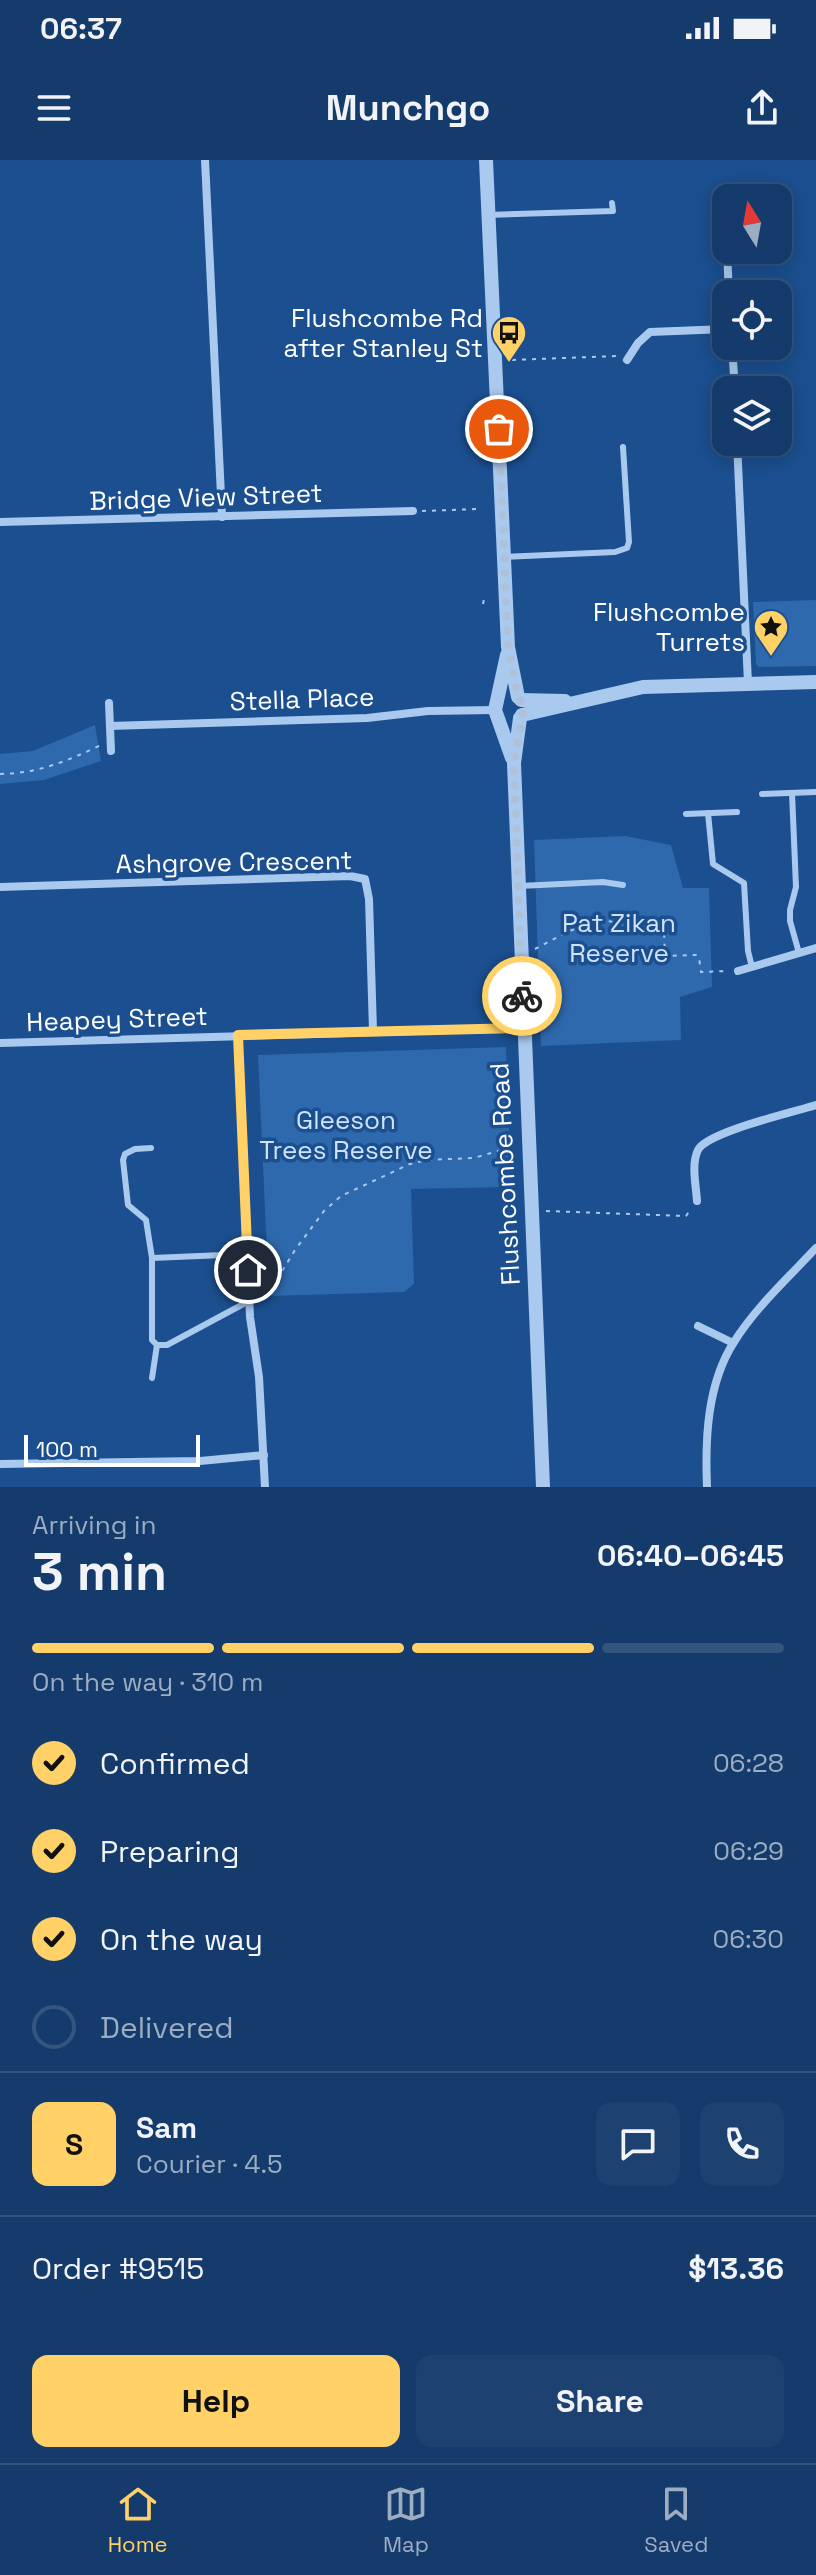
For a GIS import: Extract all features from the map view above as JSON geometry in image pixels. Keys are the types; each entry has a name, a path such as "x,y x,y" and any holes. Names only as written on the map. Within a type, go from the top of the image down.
{"street":[{"path":"205,160 222,517"},
{"name":"Flushcombe Road","path":"486,160 508,647 520,707 514,763 543,1487"},
{"path":"627,360 650,332 712,330"},
{"path":"738,456 748,683"},
{"name":"Bridge View Street","path":"0,522 413,511"},
{"name":"Flushcombe Road","path":"508,647 497,709 514,763"},
{"path":"520,707 508,723 497,709 505,695 520,707 577,702 643,687 816,682"},
{"path":"109,703 111,751"},
{"name":"Stella Place","path":"110,726 367,718 428,711 497,709"},
{"name":"Ashgrove Crescent","path":"0,887 350,876 365,879 369,899 373,1031"},
{"path":"738,971 816,948"},
{"name":"Heapey Street","path":"0,1043 523,1028"},
{"path":"238,1035 248,1286 259,1377 265,1487"},
{"path":"697,1201 694,1166 697,1151 702,1145 720,1134 816,1105"},
{"path":"707,1487 705,1443 711,1405 733,1343 756,1312 816,1248"},
{"path":"698,1326 733,1343"},
{"path":"0,1464 200,1461 264,1455"}],"lane":[{"path":"488,215 613,211 612,203"},
{"path":"505,557 615,552 627,548 623,447"},
{"path":"762,794 816,792"},
{"path":"792,793 796,887 790,921 799,953"},
{"path":"686,814 737,812"},
{"path":"708,813 713,864 744,883 748,951 752,967"},
{"path":"518,886 603,882 623,885"},
{"path":"151,1148 135,1149 125,1154 123,1160 128,1205 146,1220 152,1258 152,1340 157,1345 167,1345 249,1301"},
{"path":"152,1258 247,1254"},
{"path":"152,1378 157,1345"}],"path":[{"path":"512,360 616,355 627,360"},
{"path":"413,511 479,509"},
{"path":"0,774 38,769 71,760 110,741"},
{"path":"535,949 591,922 613,921 635,933 664,932 665,956 696,955 701,972 738,971"},
{"path":"248,1286 274,1280 324,1211 341,1196 410,1164 474,1158 515,1146"},
{"path":"546,1211 686,1216 697,1201"}],"green space":[{"path":"816,600 816,666 759,667 756,664 753,602"},
{"path":"95,725 101,761 44,780 0,784 0,754 33,751"},
{"name":"Pat Zikan Reserve","path":"625,836 671,845 683,888 709,888 712,987 680,997 681,1040 541,1046 534,840"},
{"name":"Gleeson Trees Reserve","path":"506,1047 511,1187 411,1189 414,1284 404,1292 269,1296 258,1055"}],"way so far":[{"path":"499,429 508,647 518,697 524,707 514,763 522,996"}],"place":[{"name":"Flushcombe Rd after Stanley St","path":"509,364"},
{"name":"Flushcombe Turrets","path":"771,658"}],"route":[{"path":"248,1270 238,1035 523,1028 522,996"}]}
